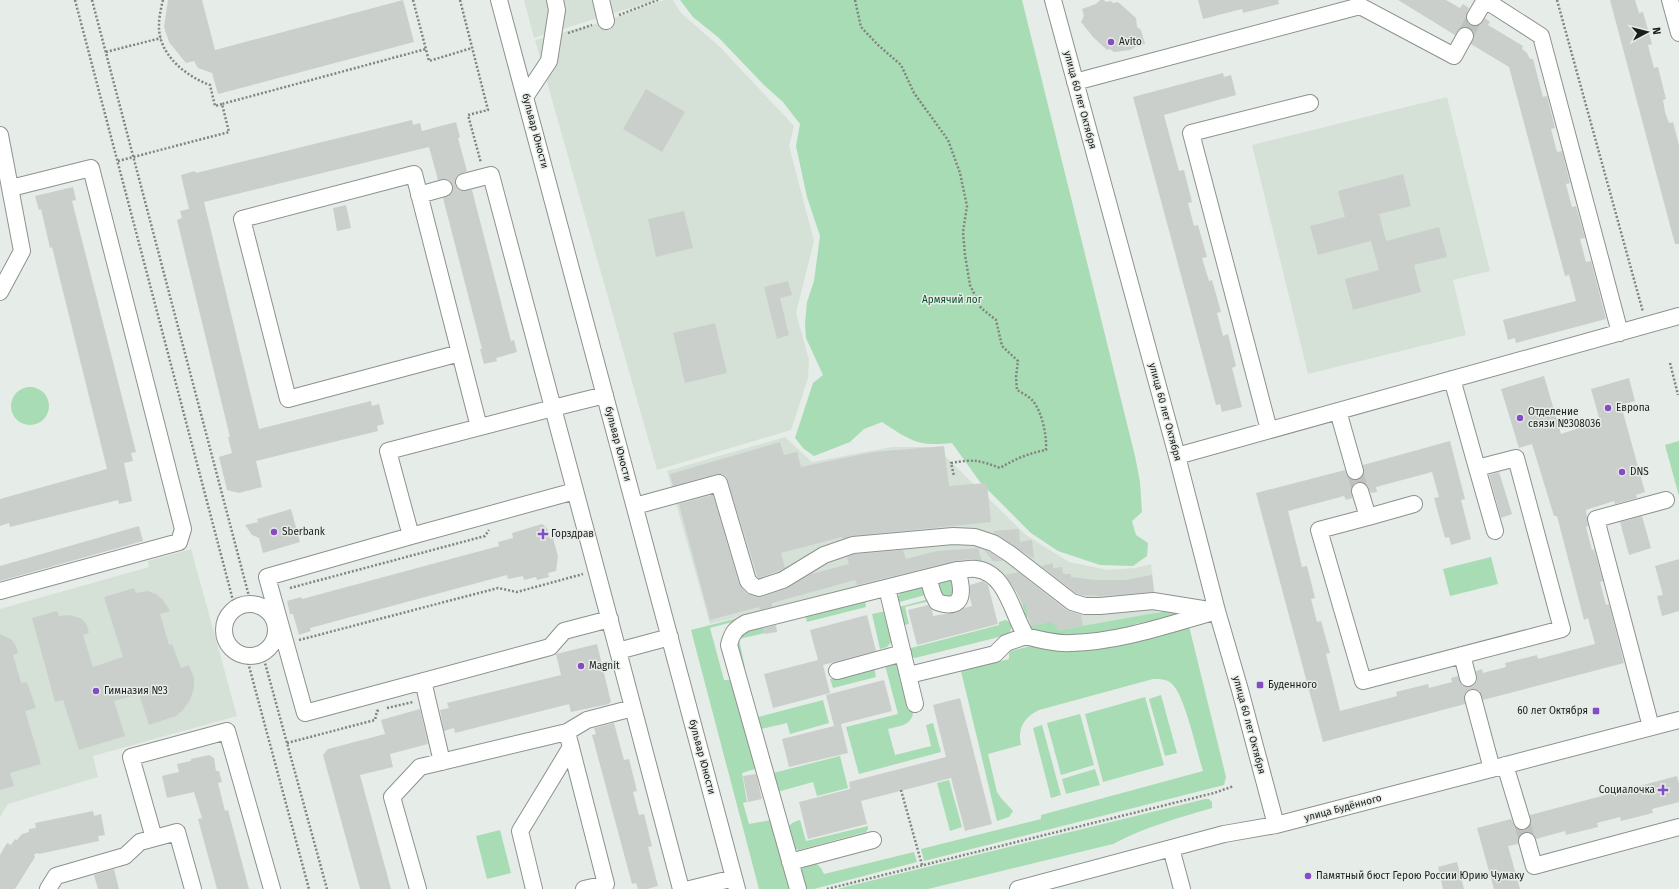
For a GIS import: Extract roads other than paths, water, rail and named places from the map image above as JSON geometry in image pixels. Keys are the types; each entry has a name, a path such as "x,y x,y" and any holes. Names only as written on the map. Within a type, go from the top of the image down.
{"street":[{"name":"бульвар Юности","path":"500,0 736,883"},
{"path":"525,97 549,61 557,10 556,0"},
{"path":"601,0 606,21"},
{"name":"улица 60 лет Октября","path":"1053,0 1276,825"},
{"path":"1475,17 1485,0 1541,36 1620,333"},
{"path":"1670,0 1679,34"},
{"path":"1076,82 1360,6 1454,56 1465,36"},
{"path":"1269,430 1191,133 1310,102"},
{"path":"0,135 22,250 0,292"},
{"path":"0,591 179,542 183,529 91,168 11,188"},
{"path":"460,353 288,399 242,219 414,174 419,195 460,353 479,427"},
{"path":"464,182 491,175 681,889"},
{"path":"419,195 444,188"},
{"path":"1177,456 1679,316"},
{"path":"1452,379 1495,531"},
{"path":"411,536 388,451 605,395"},
{"path":"1338,411 1355,471"},
{"path":"1414,504 1319,530 1363,682 1562,629 1516,458 1477,468"},
{"path":"635,506 719,483 748,581 753,586 758,588 782,580 824,555 854,545 954,536 975,537 993,542 1072,602 1085,606 1153,601 1217,611"},
{"path":"575,491 267,577 305,713 550,648 564,631 610,619"},
{"path":"1360,491 1368,517"},
{"path":"1651,727 1596,519 1666,500"},
{"path":"798,889 736,672 730,645 731,635 737,628 746,624 957,570 976,569 989,574 998,582 1026,636"},
{"path":"928,578 937,602 946,605 956,603 962,596 962,586 957,570"},
{"path":"887,588 915,704"},
{"path":"251,604 259,606 272,616 276,632 269,647 254,655 246,655 234,650 226,639 224,631 225,622 229,614 235,608 251,604"},
{"path":"908,675 995,654 1006,643 1026,636 1061,643 1086,642 1127,635 1217,611"},
{"path":"618,651 670,637"},
{"path":"837,671 903,653"},
{"path":"1462,655 1468,678"},
{"path":"423,681 442,762"},
{"path":"1473,698 1499,767 1522,821"},
{"path":"534,889 520,831 569,740 587,720 633,708"},
{"name":"улица Будённого","path":"1018,889 1224,834 1276,825 1651,727 1675,719"},
{"path":"154,838 131,757 228,731 272,889"},
{"path":"418,889 392,797 420,767 569,740"},
{"path":"569,740 606,884 584,889"},
{"path":"1527,841 1534,866 1679,827"},
{"path":"48,889 56,876 126,856 140,842 177,832 193,889"},
{"path":"790,862 873,840"},
{"path":"1171,848 1182,889"},
{"path":"690,889 736,883"}],"tunnel":[{"path":"1465,36 1475,17"},
{"path":"1355,471 1360,491"},
{"path":"1522,821 1527,841"}],"place":[{"name":"Avito","path":"1111,42"},
{"name":"Европа","path":"1608,408"},
{"name":"Отделение связи №308036","path":"1520,418"},
{"name":"DNS","path":"1622,472"},
{"name":"Sberbank","path":"274,532"},
{"name":"Горздрав","path":"543,534"},
{"name":"Magnit","path":"581,666"},
{"name":"Буденного","path":"1260,685"},
{"name":"Гимназия №3","path":"96,691"},
{"name":"60 лет Октября","path":"1596,711"},
{"name":"Социалочка","path":"1663,790"},
{"name":"Памятный бюст Герою России Юрию Чумаку","path":"1308,876"}],"park label":[{"name":"Армячий лог","path":"952,300"}]}
